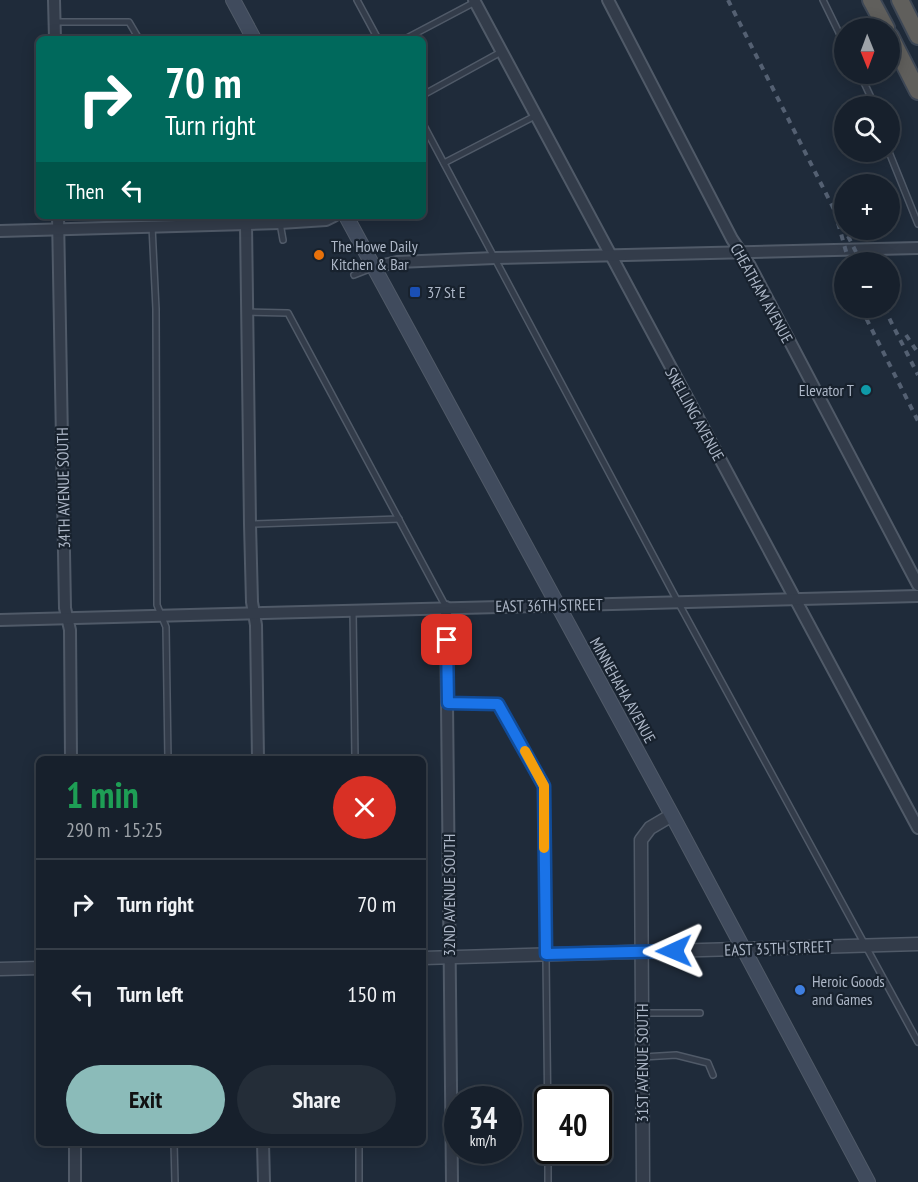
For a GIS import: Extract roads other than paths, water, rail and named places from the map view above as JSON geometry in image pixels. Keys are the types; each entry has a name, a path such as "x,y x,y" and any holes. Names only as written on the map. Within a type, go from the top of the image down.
{"highway":[{"path":"871,0 881,18"},
{"path":"900,0 918,36"},
{"path":"900,60 918,92"}],"main road":[{"path":"233,0 252,36"},
{"name":"MINNEHAHA AVENUE","path":"348,219 672,815 868,1182"}],"street":[{"path":"54,0 55,36"},
{"name":"CHEATHAM AVENUE","path":"608,0 732,239 741,251 918,585"},
{"name":"SNELLING AVENUE","path":"475,1 609,255 918,828"},
{"name":"34TH AVENUE SOUTH","path":"58,219 65,596 70,630 71,756"},
{"path":"0,231 240,221 280,223 328,219"},
{"path":"240,221 246,312 258,756"},
{"path":"375,267 397,262 495,258 918,248"},
{"name":"EAST 36TH STREET","path":"0,620 918,596"},
{"name":"32ND AVENUE SOUTH","path":"446,607 452,1182"},
{"name":"31ST AVENUE SOUTH","path":"643,1182 641,840 651,828 672,815"},
{"name":"EAST 35TH STREET","path":"426,958 918,944"},
{"path":"0,969 36,968"},
{"path":"75,1146 75,1182"},
{"path":"263,1146 264,1182"}],"lane":[{"path":"357,0 376,36"},
{"path":"823,0 834,23"},
{"path":"411,36 475,1"},
{"path":"54,22 129,22 137,36"},
{"path":"426,93 501,52"},
{"path":"444,163 535,116"},
{"path":"426,130 678,602 918,1042"},
{"path":"893,162 918,224"},
{"path":"280,223 283,240"},
{"path":"152,226 156,309 157,605 166,627 168,756"},
{"path":"354,275 375,267"},
{"path":"246,312 288,313 446,607"},
{"path":"250,524 399,519"},
{"path":"352,610 355,756"},
{"path":"448,703 498,704 544,786 548,1086"},
{"path":"641,1013 700,1013"},
{"path":"642,1057 676,1055 708,1063 713,1075"},
{"path":"174,1146 174,1182"},
{"path":"358,1146 359,1182"},
{"path":"548,1164 548,1182"}],"railway":[{"path":"728,0 834,209"},
{"path":"843,240 846,252"},
{"path":"850,240 856,252"},
{"path":"866,318 918,421"},
{"path":"889,318 918,375"},
{"path":"906,335 918,353"}],"place":[{"name":"The Howe Daily Kitchen & Bar","path":"319,255"},
{"name":"37 St E","path":"415,292"},
{"name":"Elevator T","path":"866,390"},
{"name":"Heroic Goods and Games","path":"800,990"}]}
